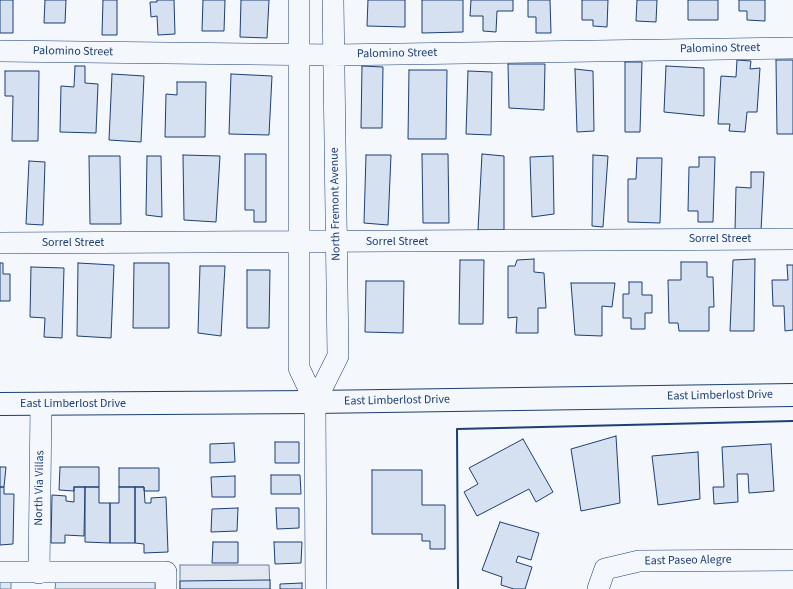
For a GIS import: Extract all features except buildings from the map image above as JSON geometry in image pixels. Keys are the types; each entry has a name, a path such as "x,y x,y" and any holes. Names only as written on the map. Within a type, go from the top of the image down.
{"street":[{"name":"North Fremont Avenue","path":"299,0 299,368 315,402 316,589"},
{"name":"North Fremont Avenue","path":"315,402 338,356 333,0"},
{"name":"Palomino Street","path":"0,51 334,55 793,48"},
{"name":"Sorrel Street","path":"0,243 793,239"},
{"name":"East Limberlost Drive","path":"0,404 315,402 793,395"},
{"name":"North Via Villas","path":"39,573 41,404"},
{"name":"East Paseo Alegre","path":"598,589 605,569 639,562 793,560"},
{"path":"0,572 166,572 166,589"}],"shaded area":[{"path":"180,565 269,565 270,589 180,589"},
{"path":"0,577 11,577 11,589 0,589"},
{"path":"56,580 155,581 155,589 55,589"}],"wall":[{"path":"458,589 457,429 793,421"}]}
